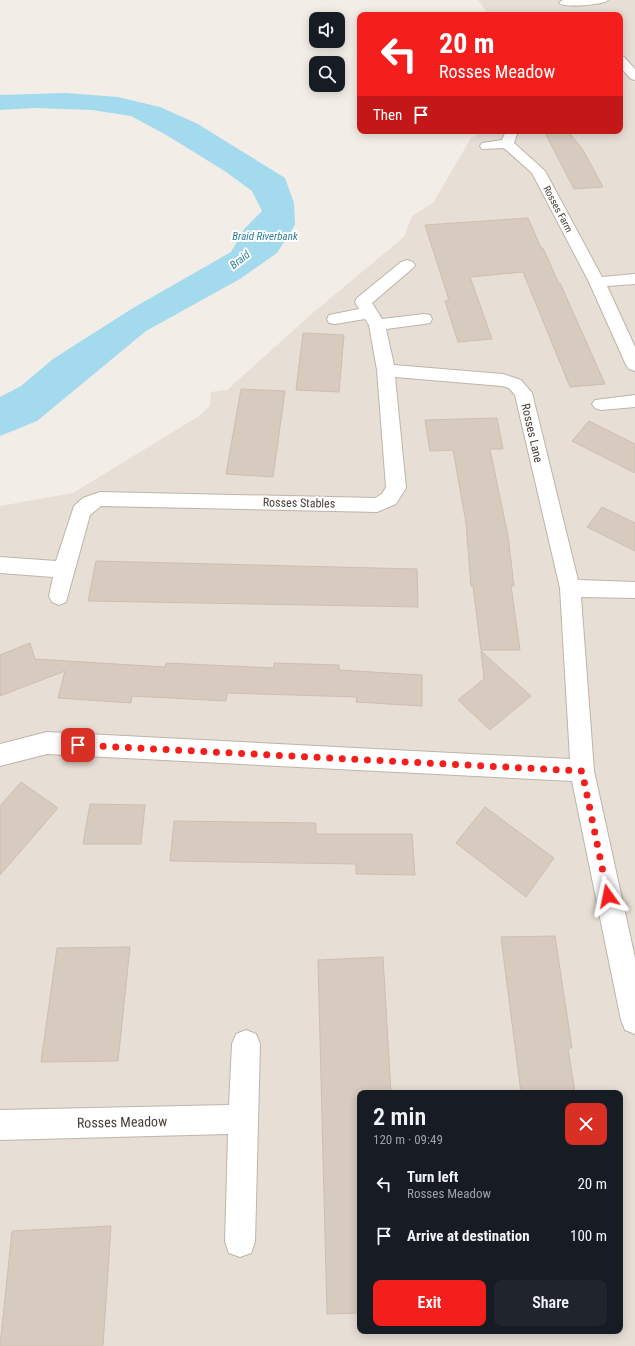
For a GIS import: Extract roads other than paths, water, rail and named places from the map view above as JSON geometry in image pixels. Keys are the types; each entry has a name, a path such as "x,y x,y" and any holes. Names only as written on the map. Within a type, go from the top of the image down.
{"street":[{"path":"564,2 602,0"},
{"path":"564,2 573,12"},
{"path":"623,63 635,76"},
{"name":"Rosses Farm","path":"488,146 510,138 538,171 597,282 635,366"},
{"path":"370,313 407,265"},
{"path":"597,282 635,279"},
{"path":"335,319 370,313 424,320"},
{"name":"Rosses Stables","path":"60,596 65,570 81,511 90,503 100,499 377,505 389,499 396,488 386,370 370,313"},
{"name":"Rosses Lane","path":"386,370 503,380 515,384 523,393 570,588 582,771"},
{"path":"601,404 635,401"},
{"path":"0,565 65,570"},
{"path":"570,588 635,590"},
{"path":"0,755 47,743 582,771 635,1020"},
{"path":"240,1242 246,1044"},
{"name":"Rosses Meadow","path":"0,1125 243,1119"}],"water":[{"name":"Braid Riverbank","path":"66,93 118,97 160,107 198,124 285,178 294,203 295,225 277,253 240,279 146,331 37,421 0,436 0,397 21,386 53,359 133,308 231,252 245,228 262,211 252,191 226,172 168,136 131,116 92,110 35,108 0,110 0,95"}],"water label":[{"name":"Braid","path":"240,260"}]}
